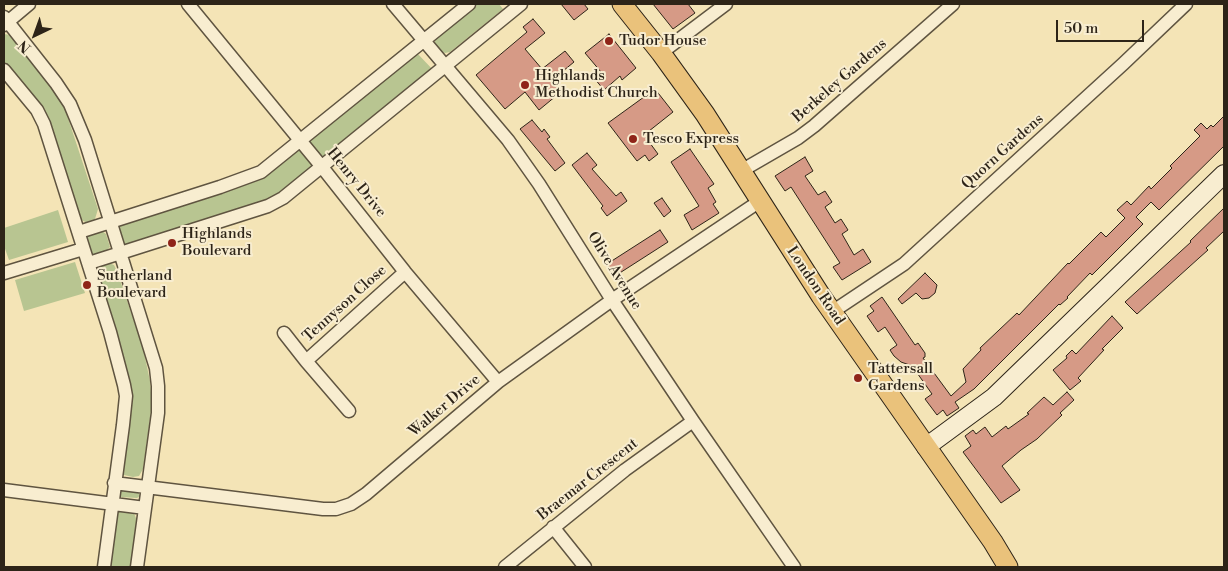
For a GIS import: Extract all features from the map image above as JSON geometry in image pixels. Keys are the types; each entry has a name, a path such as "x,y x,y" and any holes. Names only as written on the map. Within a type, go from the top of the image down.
{"main road":[{"name":"London Road","path":"622,4 661,53 705,114 832,312 1008,567"}],"street":[{"path":"29,4 5,22 56,82 70,104 111,222 156,368 158,414 137,567"},
{"name":"Henry Drive","path":"188,4 498,382"},
{"name":"Olive Avenue","path":"392,4 508,140 540,184 612,300 794,567"},
{"path":"78,232 252,176 270,165 301,141 469,4"},
{"path":"89,264 268,206 296,189 521,4"},
{"path":"661,53 726,4"},
{"name":"Berkeley Gardens","path":"741,171 798,138 814,126 953,4"},
{"name":"Quorn Gardens","path":"832,312 904,264 1186,4"},
{"path":"4,70 40,116 120,365 126,396 104,567"},
{"path":"926,448 994,396 1224,174"},
{"name":"Walker Drive","path":"114,483 323,509 336,509 351,504 366,494 498,382 612,300 760,201"},
{"path":"4,273 84,249"},
{"name":"Tennyson Close","path":"306,361 406,272"},
{"name":"Tennyson Close","path":"284,333 349,412"},
{"name":"Braemar Crescent","path":"504,567 625,470 693,421"},
{"path":"4,490 145,508"},
{"path":"553,527 585,567"}],"green space":[{"path":"475,4 499,4 503,9 450,52 439,51 435,46 438,34"},
{"path":"4,34 10,35 48,81 63,103 98,209 95,219 91,222 87,223 78,218 28,90 4,62"},
{"path":"417,53 434,71 283,198 119,252 110,223 248,178"},
{"path":"58,210 68,242 9,260 4,246 4,228"},
{"path":"102,231 106,234 110,247 93,255 88,253 84,240 86,237"},
{"path":"75,262 85,293 24,311 15,280"},
{"path":"109,263 114,265 117,271 143,348 150,381 152,404 143,469 139,476 133,477 124,475 120,468 130,401 96,276 97,269"},
{"path":"120,490 138,492 140,496 137,498 121,497 118,495"},
{"path":"120,510 134,513 137,521 131,567 108,567 116,516"}],"building":[{"path":"561,4 584,4 588,9 574,20"},
{"path":"653,4 688,4 695,13 673,29"},
{"path":"533,19 545,33 525,49 542,69 565,51 574,62 552,80 562,91 539,110 525,92 505,109 476,75 527,32 523,27"},
{"path":"609,34 636,68 622,80 620,76 604,90 594,78 601,72 585,53"},
{"path":"655,89 673,112 644,135 658,154 649,161 645,155 637,161 608,123"},
{"path":"1224,116 1224,146 1159,210 1151,202 1136,217 1143,224 1092,275 1090,273 1068,298 1059,304 974,389 955,402 959,408 947,416 943,410 937,415 925,399 932,394 915,370 918,368 901,362 894,356 890,350 897,345 885,327 878,332 867,316 874,311 870,306 882,297 915,345 918,343 925,353 923,358 951,396 966,382 963,369 981,350 980,348 1017,313 1019,315 1068,263 1101,232 1106,237 1125,218 1117,210 1127,201 1131,205 1149,186 1151,189 1172,168 1170,166 1200,136 1194,130 1201,123 1207,129 1211,125 1213,127"},
{"path":"532,120 542,132 544,129 550,137 547,139 565,163 555,171 520,129"},
{"path":"690,149 714,184 708,188 716,202 713,204 719,213 692,230 684,215 699,206 671,162"},
{"path":"587,153 597,165 592,169 616,196 621,192 627,201 607,216 601,208 603,206 572,165"},
{"path":"805,157 813,171 805,176 818,195 825,191 832,202 825,207 835,223 841,219 848,230 842,234 854,255 863,249 871,262 842,280 833,267 840,263 791,187 785,191 775,176"},
{"path":"662,198 671,211 664,217 654,203"},
{"path":"1224,208 1224,231 1206,248 1208,250 1137,314 1125,302 1191,242"},
{"path":"660,230 668,242 615,276 607,264"},
{"path":"925,273 937,285 935,293 929,298 922,299 916,293 902,304 898,299"},
{"path":"1112,316 1123,328 1102,349 1104,350 1078,378 1081,381 1070,390 1053,370 1067,358 1066,356 1072,350 1076,354"},
{"path":"1067,392 1074,400 1060,413 1062,415 1037,439 1002,466 1020,490 1001,503 963,452 971,446 965,436 973,430 976,434 985,427 992,437 1006,426 1008,429 1029,414 1027,413 1044,397 1053,405"}],"place":[{"name":"Tudor House","path":"609,41"},
{"name":"Highlands Methodist Church","path":"525,85"},
{"name":"Tesco Express","path":"633,139"},
{"name":"Highlands Boulevard","path":"172,243"},
{"name":"Sutherland Boulevard","path":"87,285"},
{"name":"Tattersall Gardens","path":"858,378"}]}
